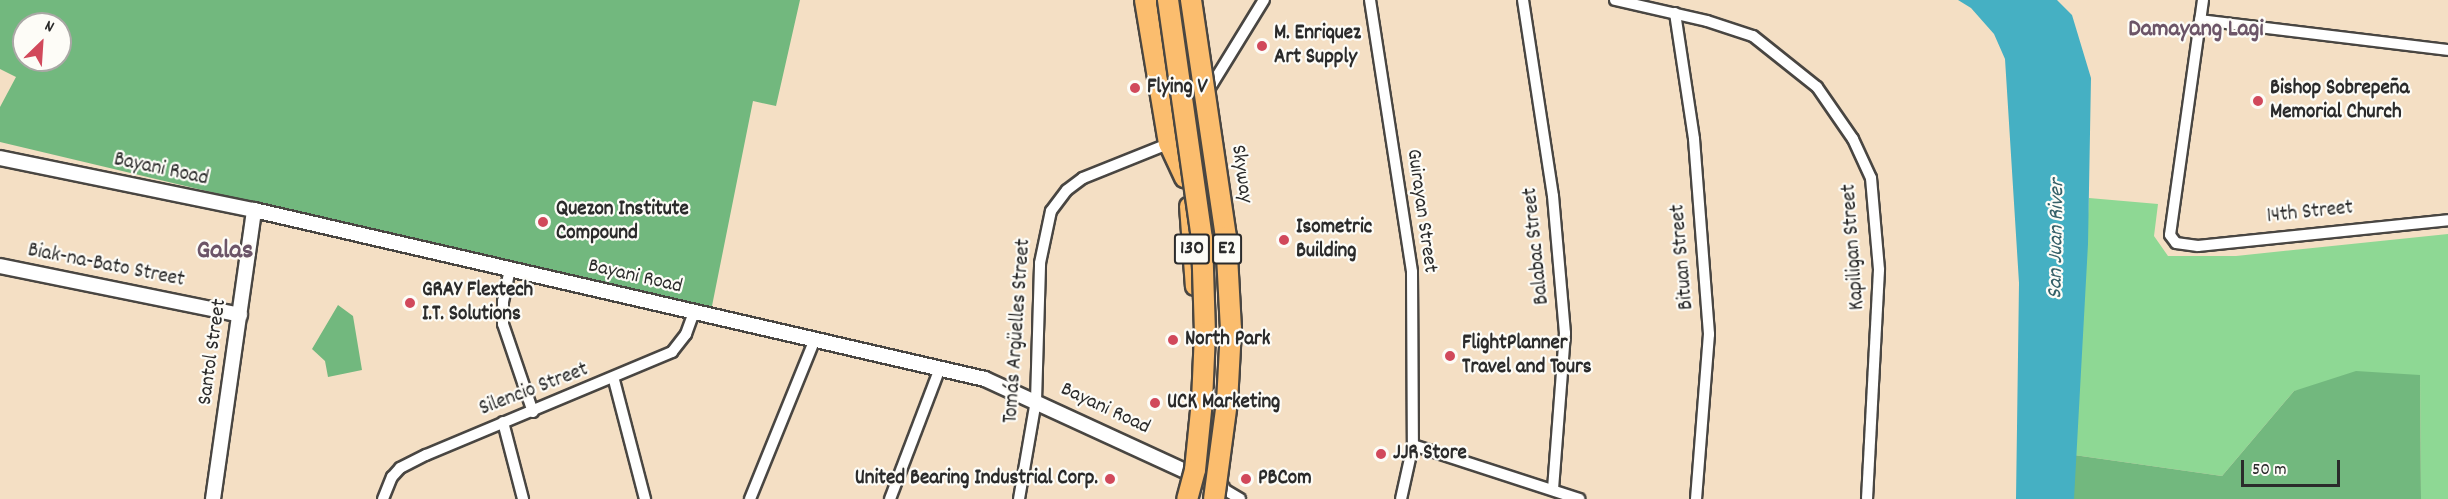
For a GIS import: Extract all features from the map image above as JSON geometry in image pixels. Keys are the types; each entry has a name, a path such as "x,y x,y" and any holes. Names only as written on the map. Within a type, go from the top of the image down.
{"highway":[{"path":"1144,0 1165,121 1175,141 1185,178"},
{"name":"E2","path":"1168,0 1202,238 1205,321 1202,401 1195,470 1187,499"},
{"name":"Skyway","path":"1191,0 1226,237 1232,329 1218,495"}],"main road":[{"path":"1158,0 1175,141"},
{"name":"130","path":"1198,0 1233,234 1235,316 1232,399 1218,495"},
{"name":"130","path":"1182,499 1190,471 1196,332 1192,240 1185,178"}],"street":[{"path":"1211,86 1264,0"},
{"name":"Guirayan Street","path":"1370,0 1412,272 1413,445 1401,499"},
{"name":"Balabac Street","path":"1523,0 1553,196 1565,333 1553,489"},
{"name":"Kapiligan Street","path":"1615,0 1675,13 1753,36 1799,70 1838,114 1871,177 1879,305 1867,499"},
{"path":"2203,0 2200,20 2448,50"},
{"name":"Bituan Street","path":"1675,13 1694,139 1709,334 1696,499"},
{"name":"14th Street","path":"2200,20 2170,235 2176,243 2198,246 2448,220"},
{"name":"Tomás Argüelles Street","path":"1019,499 1036,401 1040,263 1051,211 1067,190 1083,178 1175,141"},
{"name":"Bayani Road","path":"0,158 254,210 985,379 1190,471 1218,495 1240,499"},
{"name":"Santol Street","path":"213,499 254,210"},
{"name":"Biak-na-Bato Street","path":"0,266 240,315"},
{"path":"510,269 503,301 503,324 532,412"},
{"name":"Silencio Street","path":"383,499 392,477 400,468 503,422 614,380 672,352 686,333 694,312"},
{"path":"750,499 815,339"},
{"path":"890,499 940,368"},
{"path":"614,380 645,499"},
{"path":"503,422 523,499"},
{"path":"1413,445 1579,499"}],"green space":[{"name":"Quezon Institute Compound","path":"0,0 800,0 776,106 753,101 711,311 0,142 0,107 16,77 0,69"},
{"path":"2089,198 2158,204 2154,236 2168,256 2236,256 2448,234 2448,499 2421,499 2420,376 2294,391 2222,476 2074,455"},
{"path":"338,305 353,316 362,370 328,377 325,361 312,349"},
{"path":"2356,371 2420,375 2421,499 2074,499 2074,455 2222,476 2294,391"}],"water":[{"name":"San Juan River","path":"1958,0 2057,0 2072,15 2091,78 2088,244 2074,499 2016,499 2019,283 2005,59 1994,34 1971,8"}],"place":[{"name":"M. Enriquez Art Supply","path":"1262,46"},
{"name":"Flying V","path":"1135,88"},
{"name":"Bishop Sobrepeña Memorial Church","path":"2258,101"},
{"name":"Quezon Institute Compound","path":"543,222"},
{"name":"Isometric Building","path":"1284,240"},
{"name":"GRAY Flextech I.T. Solutions","path":"410,303"},
{"name":"North Park","path":"1173,340"},
{"name":"FlightPlanner Travel and Tours","path":"1450,356"},
{"name":"UCK Marketing","path":"1155,403"},
{"name":"JJR Store","path":"1381,454"},
{"name":"United Bearing Industrial Corp.","path":"1110,479"},
{"name":"PBCom","path":"1246,479"}],"district":[{"name":"Damayang Lagi","path":"2196,31"},
{"name":"Galas","path":"225,252"}]}
